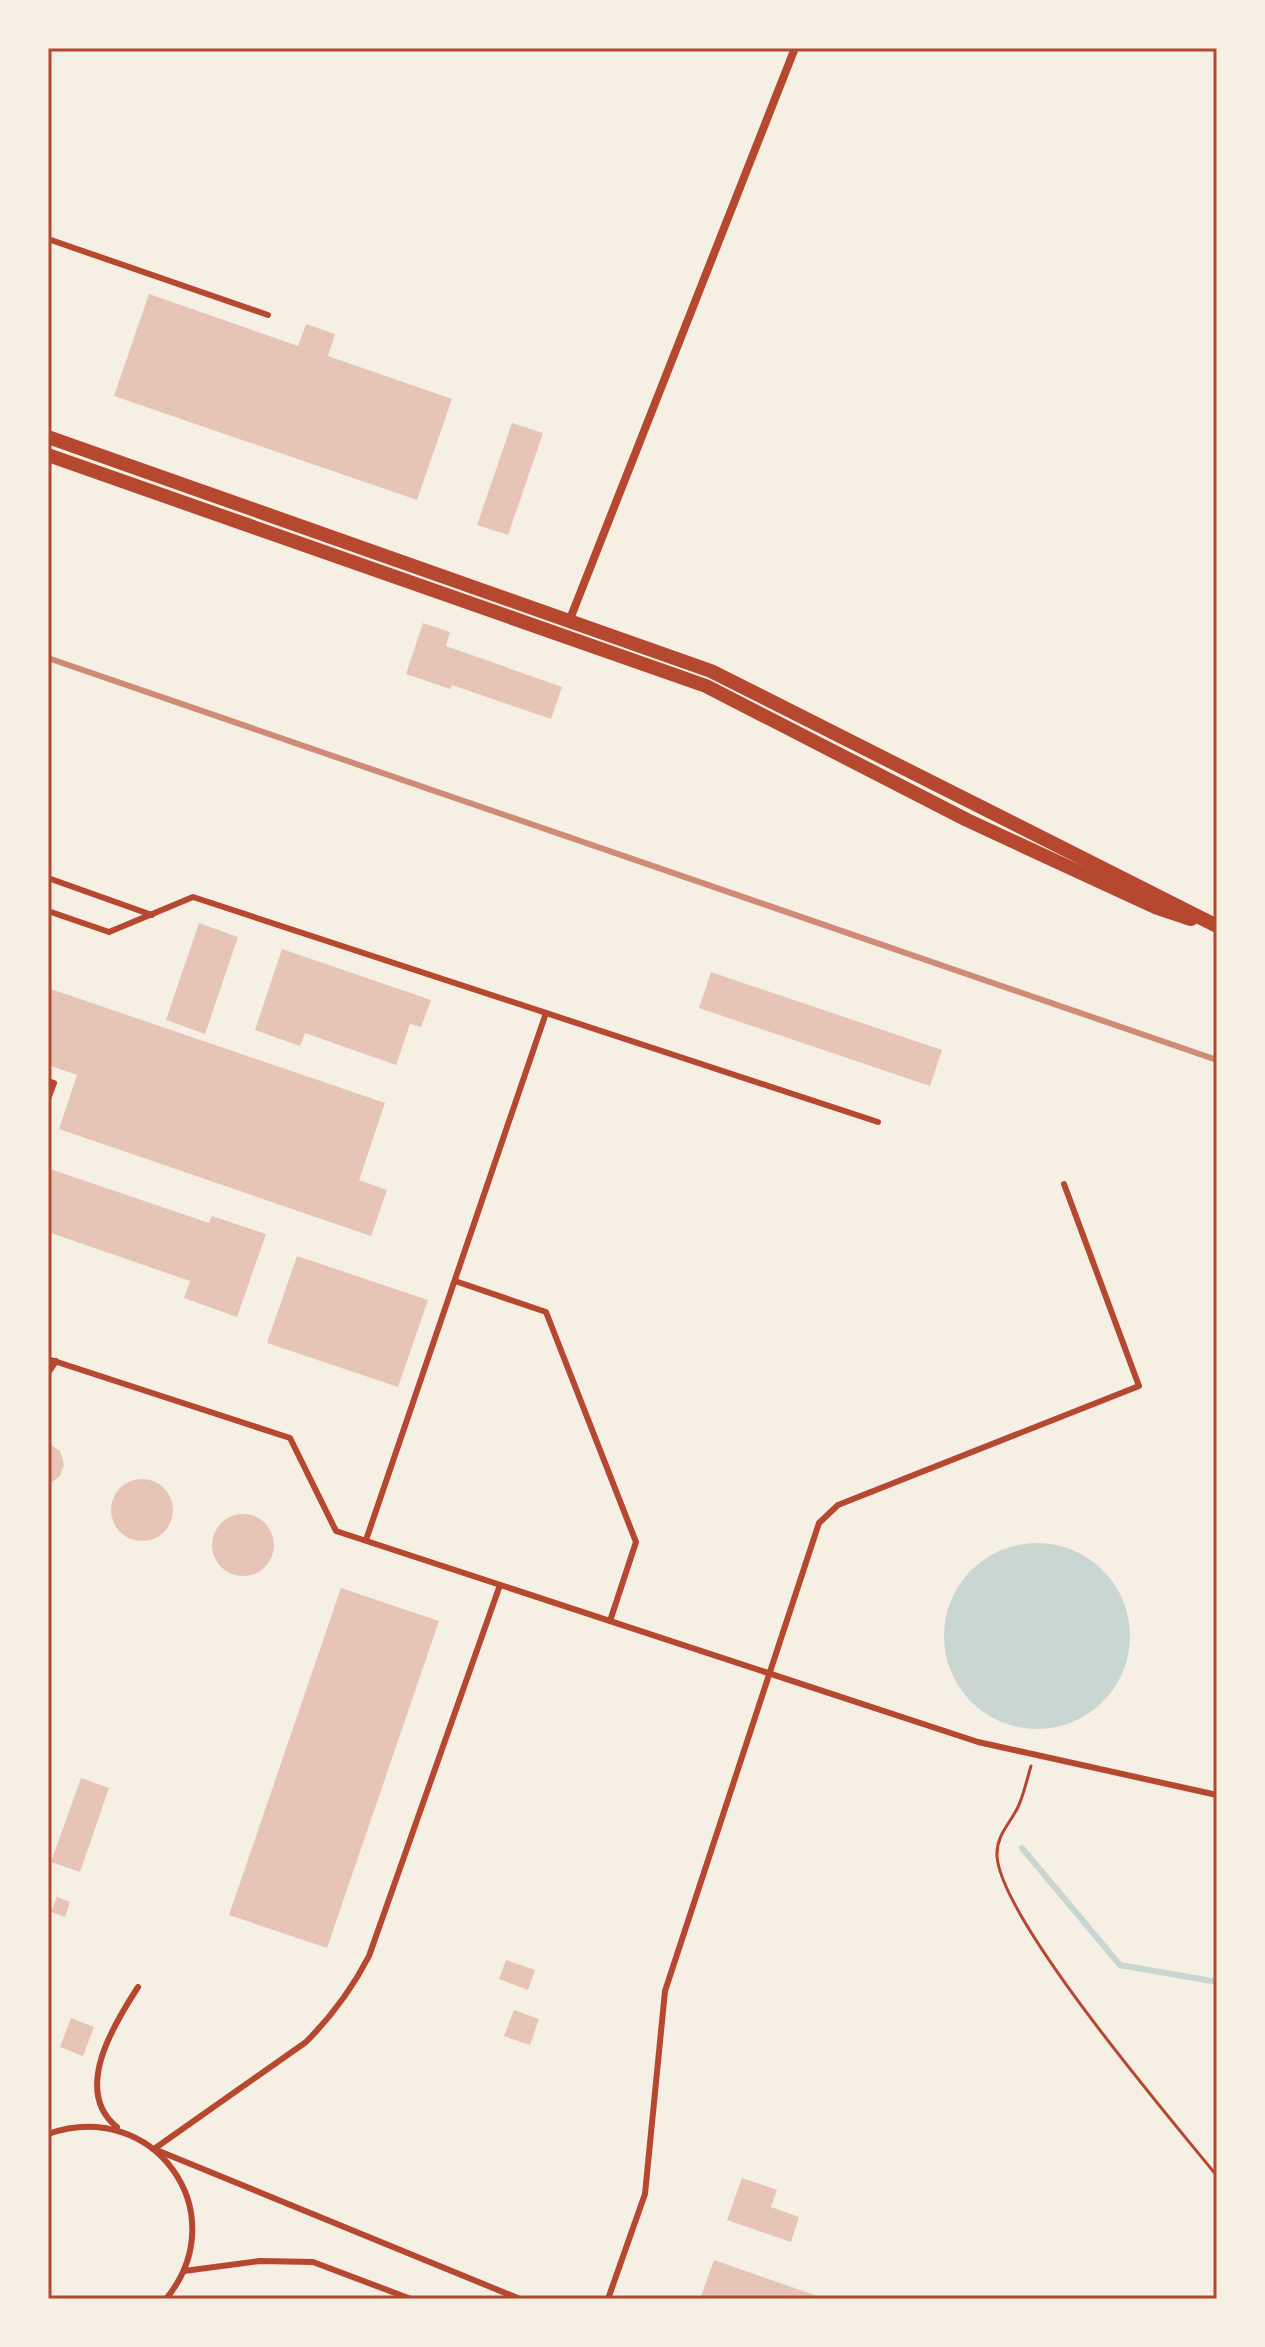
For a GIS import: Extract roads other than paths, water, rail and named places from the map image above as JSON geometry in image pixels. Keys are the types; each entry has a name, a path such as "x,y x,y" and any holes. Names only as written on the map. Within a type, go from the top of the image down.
{"street":[{"path":"570,619 795,48"},
{"path":"48,437 570,619 756,692 1217,927"},
{"path":"48,455 706,686 967,820 1155,907 1217,927"}],"lane":[{"path":"48,239 268,315"},
{"path":"48,878 152,915"},
{"path":"48,911 109,932 193,897 878,1122"},
{"path":"366,1540 546,1013"},
{"path":"48,1081 54,1083 48,1099"},
{"path":"607,2299 621,2268 645,2194 665,1991 819,1523 838,1505 1139,1386 1064,1184"},
{"path":"455,1281 546,1312 636,1542 610,1621"},
{"path":"48,1359 290,1438 336,1531 978,1742 1217,1795"},
{"path":"48,1373 56,1361"},
{"path":"154,2149 289,2056 327,2021 357,1980 369,1956 500,1585"},
{"path":"138,1987 108,2041 97,2084 103,2111 121,2131 154,2149 520,2299"},
{"path":"48,2134 83,2125 121,2131"},
{"path":"154,2149 174,2170 187,2196 192,2234 184,2271 166,2299"},
{"path":"184,2271 260,2261 313,2262 411,2299"}],"waterway":[{"path":"1022,1848 1120,1965 1217,1982"}],"railway":[{"path":"48,658 1217,1060"}]}
